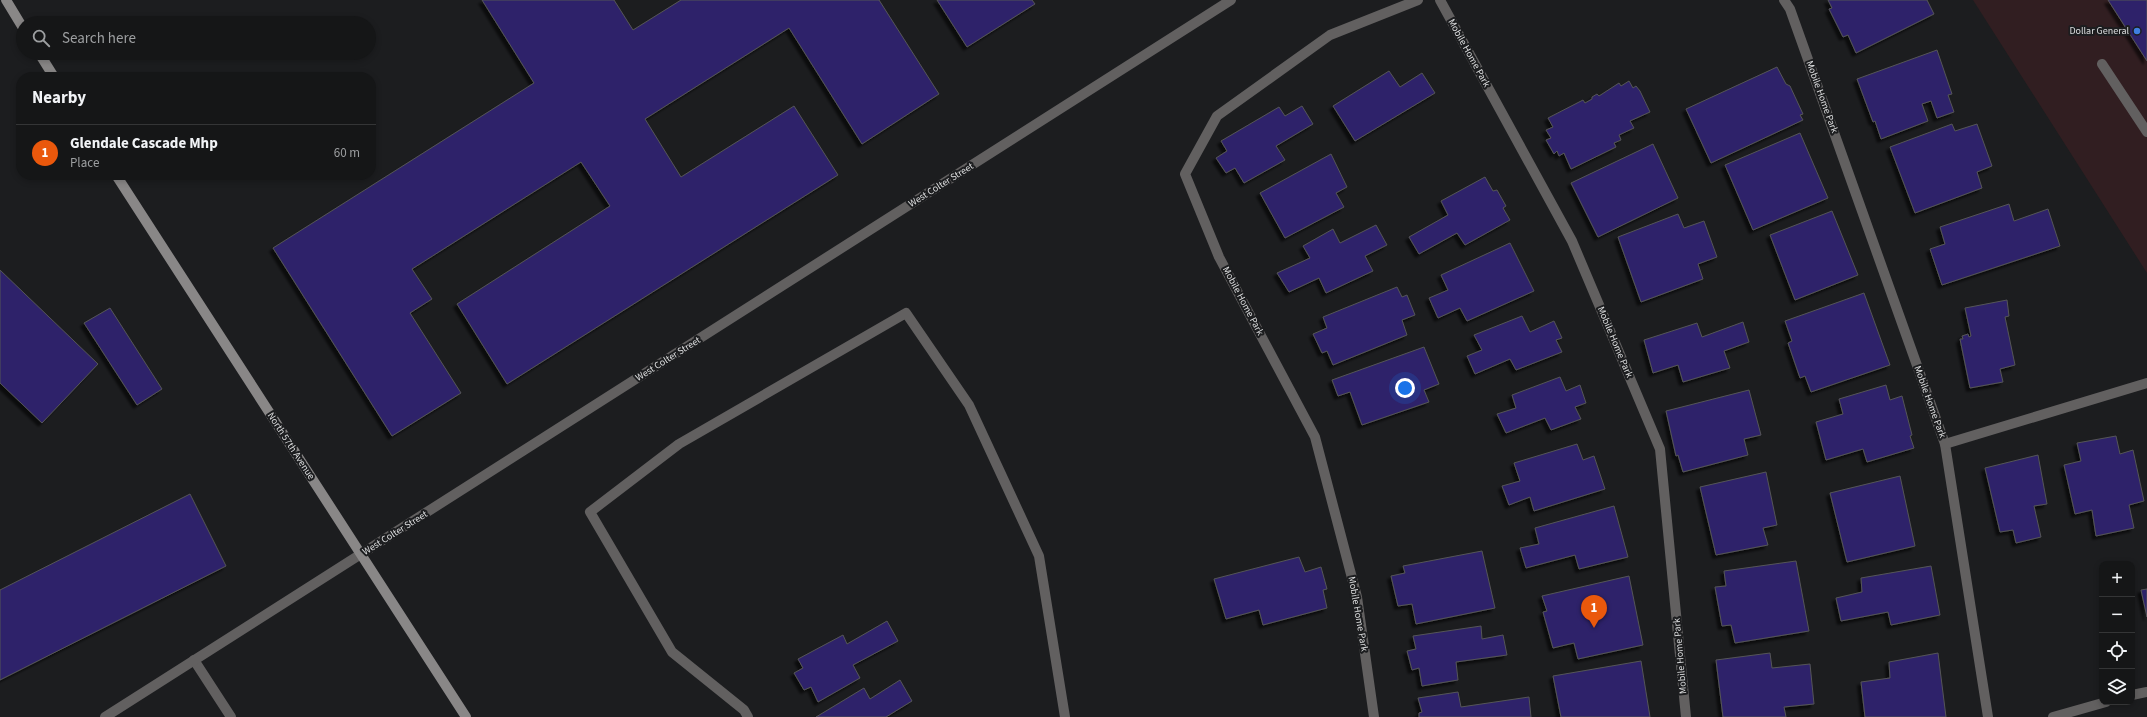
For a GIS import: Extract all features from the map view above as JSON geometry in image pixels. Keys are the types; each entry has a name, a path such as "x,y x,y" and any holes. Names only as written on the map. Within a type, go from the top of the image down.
{"street":[{"path":"6,0 16,16"},
{"name":"West Colter Street","path":"105,717 1231,0"},
{"name":"Mobile Home Park","path":"1374,717 1357,597 1315,437 1219,257 1185,174 1217,116 1330,35 1418,0"},
{"name":"Mobile Home Park","path":"1440,0 1572,241 1660,449 1686,717"},
{"name":"Mobile Home Park","path":"1784,0 1790,9 1945,444 1988,717"},
{"path":"43,60 51,72"},
{"path":"2102,64 2147,132"},
{"name":"North 57th Avenue","path":"119,180 466,717"},
{"path":"748,717 744,710 672,652 590,512 679,444 906,313 969,405 1039,556 1065,717"},
{"name":"Mobile Home Park","path":"1945,444 2147,383"},
{"path":"194,660 232,717"},
{"path":"2135,694 2147,692"},
{"path":"2053,717 2099,704"}],"shaded area":[{"path":"1973,0 2147,0 2147,273"}],"building":[{"path":"482,0 614,0 633,30 681,0 879,0 939,94 862,144 789,28 645,119 681,177 794,106 838,175 507,384 457,304 610,206 581,162 412,269 432,299 410,313 461,393 392,436 273,248 534,83"},
{"path":"937,0 1032,0 1035,4 967,47"},
{"path":"1828,0 1927,0 1934,14 1856,53 1848,35 1843,37 1829,9 1832,8"},
{"name":"Dollar General","path":"2108,0 2147,0 2147,61"},
{"path":"1937,50 1952,94 1948,95 1954,112 1937,118 1931,101 1922,104 1928,121 1881,139 1857,79"},
{"path":"1777,67 1786,84 1790,86 1803,114 1800,115 1803,120 1711,163 1686,109"},
{"path":"1389,71 1400,87 1422,73 1435,93 1355,141 1333,106"},
{"path":"1629,81 1633,88 1636,86 1640,91 1650,112 1630,121 1634,128 1619,135 1621,140 1614,143 1616,147 1571,169 1564,153 1559,156 1557,151 1554,154 1546,140 1551,138 1546,130 1553,127 1548,118 1583,100 1585,103 1597,94 1599,96 1619,83 1621,86"},
{"path":"1302,106 1313,124 1276,146 1285,160 1244,183 1235,168 1226,173 1216,158 1227,151 1221,141 1279,107 1285,116"},
{"path":"1952,124 1955,131 1977,124 1992,166 1977,172 1982,188 1915,213 1890,147"},
{"path":"1800,133 1828,198 1753,230 1725,165"},
{"path":"1653,144 1678,198 1598,237 1571,183"},
{"path":"1331,154 1347,187 1336,193 1344,207 1285,238 1260,193"},
{"path":"1485,177 1493,191 1497,190 1506,206 1503,208 1510,220 1465,245 1457,233 1419,254 1409,237 1448,215 1441,201"},
{"path":"2009,204 2014,221 2048,209 2060,246 1942,285 1930,249 1945,244 1940,227"},
{"path":"1832,211 1858,275 1795,300 1770,235"},
{"path":"1678,214 1684,228 1704,221 1717,257 1698,264 1703,279 1641,302 1618,237"},
{"path":"1376,225 1387,245 1365,256 1373,271 1326,293 1319,278 1289,292 1277,273 1310,258 1303,246 1333,229 1340,243"},
{"path":"1510,243 1534,291 1467,321 1460,308 1438,318 1429,298 1448,290 1441,275"},
{"path":"0,270 98,364 42,423 0,383"},
{"path":"1397,287 1402,297 1407,295 1415,315 1402,320 1407,335 1333,365 1327,351 1322,353 1313,334 1327,328 1323,317"},
{"path":"1864,293 1890,365 1811,392 1805,376 1800,378 1788,343 1792,341 1785,321"},
{"path":"2007,300 2009,316 2005,317 2015,365 2000,369 2003,382 1970,388 1960,339 1963,339 1962,336 1968,334 1969,337 1971,336 1965,308"},
{"path":"110,308 162,389 137,405 84,323"},
{"path":"1522,316 1530,332 1554,321 1562,338 1556,340 1562,352 1516,370 1510,359 1475,374 1467,356 1482,350 1474,335"},
{"path":"1743,322 1749,342 1724,351 1730,368 1683,382 1678,365 1653,373 1644,340 1697,323 1702,337"},
{"path":"1424,347 1439,384 1424,390 1429,402 1362,425 1350,392 1338,396 1332,380"},
{"path":"1560,377 1566,391 1580,385 1586,403 1575,407 1581,419 1551,430 1545,418 1506,433 1497,414 1516,408 1512,395"},
{"path":"1886,385 1890,400 1902,396 1914,448 1867,462 1863,449 1826,460 1816,422 1843,414 1839,399"},
{"path":"1749,390 1761,435 1744,439 1748,455 1683,472 1678,455 1676,456 1666,411"},
{"path":"2116,436 2120,454 2133,450 2144,501 2129,505 2134,528 2096,536 2092,510 2075,514 2064,465 2081,461 2077,443"},
{"path":"1577,444 1583,460 1594,456 1605,489 1534,511 1530,497 1509,505 1502,486 1520,481 1514,463"},
{"path":"2038,455 2047,504 2034,506 2041,537 2016,543 2013,530 2000,532 1985,468"},
{"path":"1766,472 1777,525 1763,528 1768,545 1716,555 1700,487"},
{"path":"1900,476 1915,546 1847,562 1830,493"},
{"path":"190,494 226,566 0,680 0,590"},
{"path":"1614,506 1628,557 1579,569 1575,555 1526,568 1520,548 1539,544 1535,528"},
{"path":"1482,551 1495,608 1416,624 1412,604 1398,606 1391,576 1405,573 1403,566"},
{"path":"1299,557 1305,572 1321,567 1327,589 1323,590 1327,608 1263,625 1259,610 1226,619 1214,579"},
{"path":"1796,561 1809,631 1735,643 1731,625 1722,626 1715,587 1726,586 1724,571"},
{"path":"1931,566 1940,615 1891,625 1888,612 1841,621 1836,598 1862,592 1861,578"},
{"path":"1629,576 1643,645 1578,659 1574,643 1553,648 1543,612 1547,611 1542,596"},
{"path":"2147,589 2147,617 2141,590"},
{"path":"887,621 898,641 853,665 860,678 818,702 811,687 804,690 794,673 803,668 798,659 843,635 847,644"},
{"path":"1481,626 1482,639 1503,635 1507,655 1456,662 1458,680 1422,686 1419,668 1412,670 1407,651 1416,649 1413,636"},
{"path":"1770,653 1772,668 1810,664 1814,704 1784,707 1786,717 1723,717 1716,660"},
{"path":"1938,653 1946,717 1865,717 1861,682 1890,678 1889,662"},
{"path":"1641,661 1650,717 1561,717 1553,676"},
{"path":"900,680 912,701 886,717 816,717 864,688 870,699"},
{"path":"1458,692 1461,707 1529,697 1531,717 1419,717 1419,713 1422,712 1418,698"}],"place":[{"name":"Dollar General","path":"2137,31"},
{"name":"Glendale Cascade Mhp","path":"1594,628"}]}
